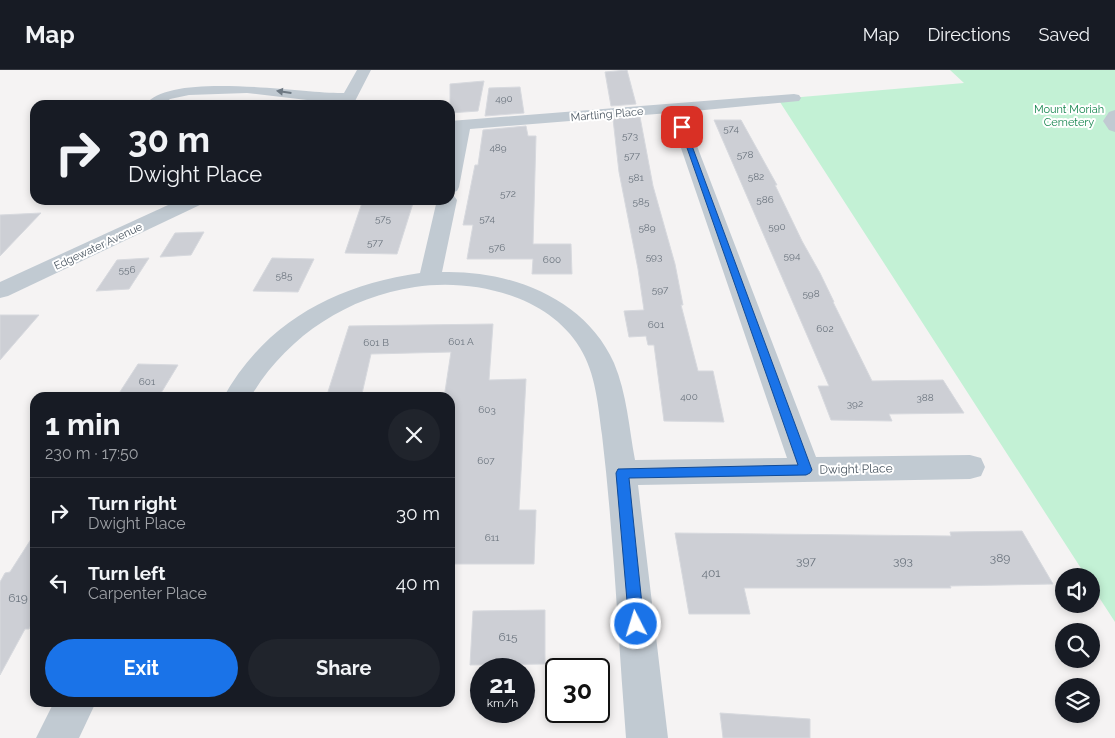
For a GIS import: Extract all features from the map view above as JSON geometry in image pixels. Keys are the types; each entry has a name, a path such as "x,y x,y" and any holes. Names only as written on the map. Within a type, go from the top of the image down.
{"street":[{"path":"348,100 364,70"},
{"path":"160,100 175,93 240,89 267,90 339,100"},
{"name":"Martling Place","path":"457,126 794,98"},
{"path":"675,108 806,470"},
{"path":"1115,115 1111,121 1115,127"},
{"path":"455,143 457,126"},
{"name":"Edgewater Avenue","path":"0,291 184,205"},
{"path":"430,277 446,205"},
{"path":"239,392 248,376 269,350 293,329 319,312 351,297 381,287 430,277 497,285 529,294 552,306 575,323 588,339 599,358 609,384 622,473 647,738"},
{"name":"Dwight Place","path":"622,473 970,467"},
{"path":"57,738 73,707"}],"green space":[{"name":"Mount Moriah Cemetery","path":"950,70 1115,70 1115,622 1100,599 1100,568 1081,568 778,99 964,83"}],"building":[{"path":"627,70 636,104 611,106 605,72"},
{"path":"484,81 478,111 455,113 455,100 450,100 450,84"},
{"path":"520,87 524,113 485,116 489,88"},
{"path":"640,117 653,186 675,264 683,305 681,305 698,371 713,371 724,422 664,421 654,345 648,345 646,336 629,337 624,311 644,310 619,172 613,119"},
{"path":"714,120 741,120 777,185 775,185 872,381 943,380 964,413 889,414 892,421 831,420 818,386 829,386"},
{"path":"526,126 528,136 536,136 533,244 571,244 572,274 532,274 533,259 467,259 473,225 463,225 475,165 478,165 483,130"},
{"path":"361,205 412,205 397,254 345,253"},
{"path":"41,213 0,256 0,215"},
{"path":"204,232 191,255 160,257 175,233"},
{"path":"149,258 129,289 96,291 117,260"},
{"path":"272,258 314,259 298,292 253,291"},
{"path":"0,315 39,315 0,360"},
{"path":"493,324 489,380 526,379 519,510 536,510 534,564 455,564 455,392 445,392 451,352 371,354 362,392 328,392 349,326"},
{"path":"138,364 178,365 162,392 120,392"},
{"path":"1022,531 1053,584 950,586 951,588 744,588 750,614 689,614 675,533 951,536 950,532"},
{"path":"30,541 30,627 29,629 25,629 0,675 0,582 5,573 10,572"},
{"path":"545,610 545,664 535,664 535,658 470,658 473,611"},
{"path":"720,713 810,719 810,738 723,738"}],"route":[{"path":"636,624 622,473 806,470 682,127"}]}
